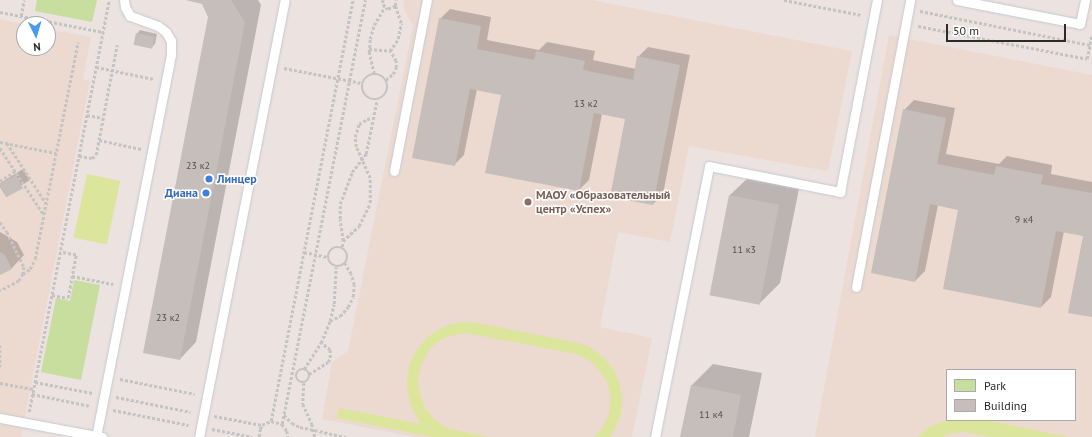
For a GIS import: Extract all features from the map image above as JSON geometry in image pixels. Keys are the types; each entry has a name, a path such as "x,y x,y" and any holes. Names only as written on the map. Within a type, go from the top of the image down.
{"lane":[{"path":"0,418 98,437 104,395 171,53 171,41 166,32 158,26 130,16 124,7 124,0"},
{"path":"199,437 285,0"},
{"path":"394,171 427,0"},
{"path":"655,437 708,166 840,192 877,0"},
{"path":"957,0 1080,24 1085,0"},
{"path":"856,287 909,4"}],"path":[{"path":"0,12 21,16 24,0"},
{"path":"27,423 109,0"},
{"path":"271,421 353,0"},
{"path":"282,424 365,0"},
{"path":"374,74 371,68 369,49 374,25 385,7 383,0"},
{"path":"390,51 398,39 400,31 400,18 395,6 396,0"},
{"path":"784,0 874,18"},
{"path":"909,4 1090,45"},
{"path":"385,7 388,9 395,6"},
{"path":"56,23 103,32"},
{"path":"906,24 1087,59 1092,34"},
{"path":"0,291 19,281 23,274 34,264 78,42"},
{"path":"79,156 94,157 99,140 117,46"},
{"path":"369,49 390,51"},
{"path":"386,80 393,74 396,68 396,61 390,51"},
{"path":"272,66 362,83"},
{"path":"96,67 153,78 155,80"},
{"path":"374,74 380,75 386,80 388,86 387,92 383,97 377,100 370,100 365,96 362,90 362,83 369,76 374,74"},
{"path":"330,321 340,316 348,307 353,297 354,285 351,274 345,264 348,255 342,247 343,241 340,219 340,204 352,172 366,154 377,100"},
{"path":"87,115 103,118"},
{"path":"343,241 359,226 370,203 370,178 356,147 356,129 363,120 374,118"},
{"path":"99,140 152,151"},
{"path":"0,142 56,153"},
{"path":"7,143 46,204"},
{"path":"0,148 44,215"},
{"path":"0,181 15,171"},
{"path":"0,222 21,259 24,267 23,274"},
{"path":"327,257 332,248 342,247"},
{"path":"52,295 68,298 76,255 60,252"},
{"path":"304,252 327,257"},
{"path":"327,257 331,266 336,267 345,264"},
{"path":"304,383 297,380 296,376 297,373 304,369 321,343 330,321 334,304 336,267"},
{"path":"72,276 126,286"},
{"path":"309,374 328,362 330,358 330,350 321,343"},
{"path":"0,345 0,367"},
{"path":"304,369 309,374 310,378 304,383 303,404 313,430 314,437"},
{"path":"108,377 207,396"},
{"path":"35,382 262,426"},
{"path":"0,383 33,389"},
{"path":"32,394 252,437"},
{"path":"91,410 92,406"},
{"path":"284,415 292,423 313,430 346,437"},
{"path":"259,437 262,426 271,421 282,424 287,431 288,437"},
{"path":"311,437 313,430"}],"shaded area":[{"name":"МАОУ «Образовательный центр «Успех»","path":"404,0 592,0 852,51 828,171 689,146 670,242 618,232 600,327 652,338 632,437 415,437 322,419 332,362 348,351 413,26 403,7"},
{"path":"0,19 16,22 16,56 56,56 56,30 91,37 83,79 90,81 21,437 0,437"},
{"path":"889,35 1092,75 1092,437 815,437"}],"green space":[{"path":"37,0 97,0 92,22 35,11"},
{"path":"87,174 120,181 107,245 73,238"},
{"path":"74,280 100,285 81,380 41,372 56,298 70,301"},
{"path":"464,322 478,323 579,343 593,349 605,359 615,372 620,386 622,399 621,414 610,437 594,437 604,426 609,413 611,396 607,383 600,371 590,361 576,354 466,333 450,336 437,342 428,351 422,363 418,378 420,393 425,408 435,420 449,429 490,437 433,437 337,418 339,408 421,424 412,409 408,395 407,379 410,363 416,350 437,330 451,324"},
{"path":"946,420 991,421 1068,437 990,437 964,432 948,434 943,437 917,437 929,427"}],"building":[{"path":"186,0 231,0 245,22 180,360 143,353 208,17 202,4"},
{"path":"439,18 481,26 477,49 534,60 536,51 585,61 583,70 633,80 637,56 680,65 653,205 610,197 625,119 594,113 579,191 485,173 501,95 470,89 455,166 412,158"},
{"path":"136,33 155,37 152,49 134,45"},
{"path":"903,109 946,118 937,164 994,175 996,166 1043,175 1041,184 1092,193 1092,317 1068,313 1083,236 1056,231 1041,308 943,289 958,210 930,204 915,282 871,273"},
{"path":"16,175 23,188 6,197 0,184"},
{"path":"729,195 779,205 760,305 710,295"},
{"path":"0,252 5,255 12,269 0,275"},
{"path":"691,385 741,395 733,437 680,437"}],"place":[{"name":"Линцер","path":"209,179"},
{"name":"Диана","path":"206,193"},
{"name":"МАОУ «Образовательный центр «Успех»","path":"528,202"}]}
